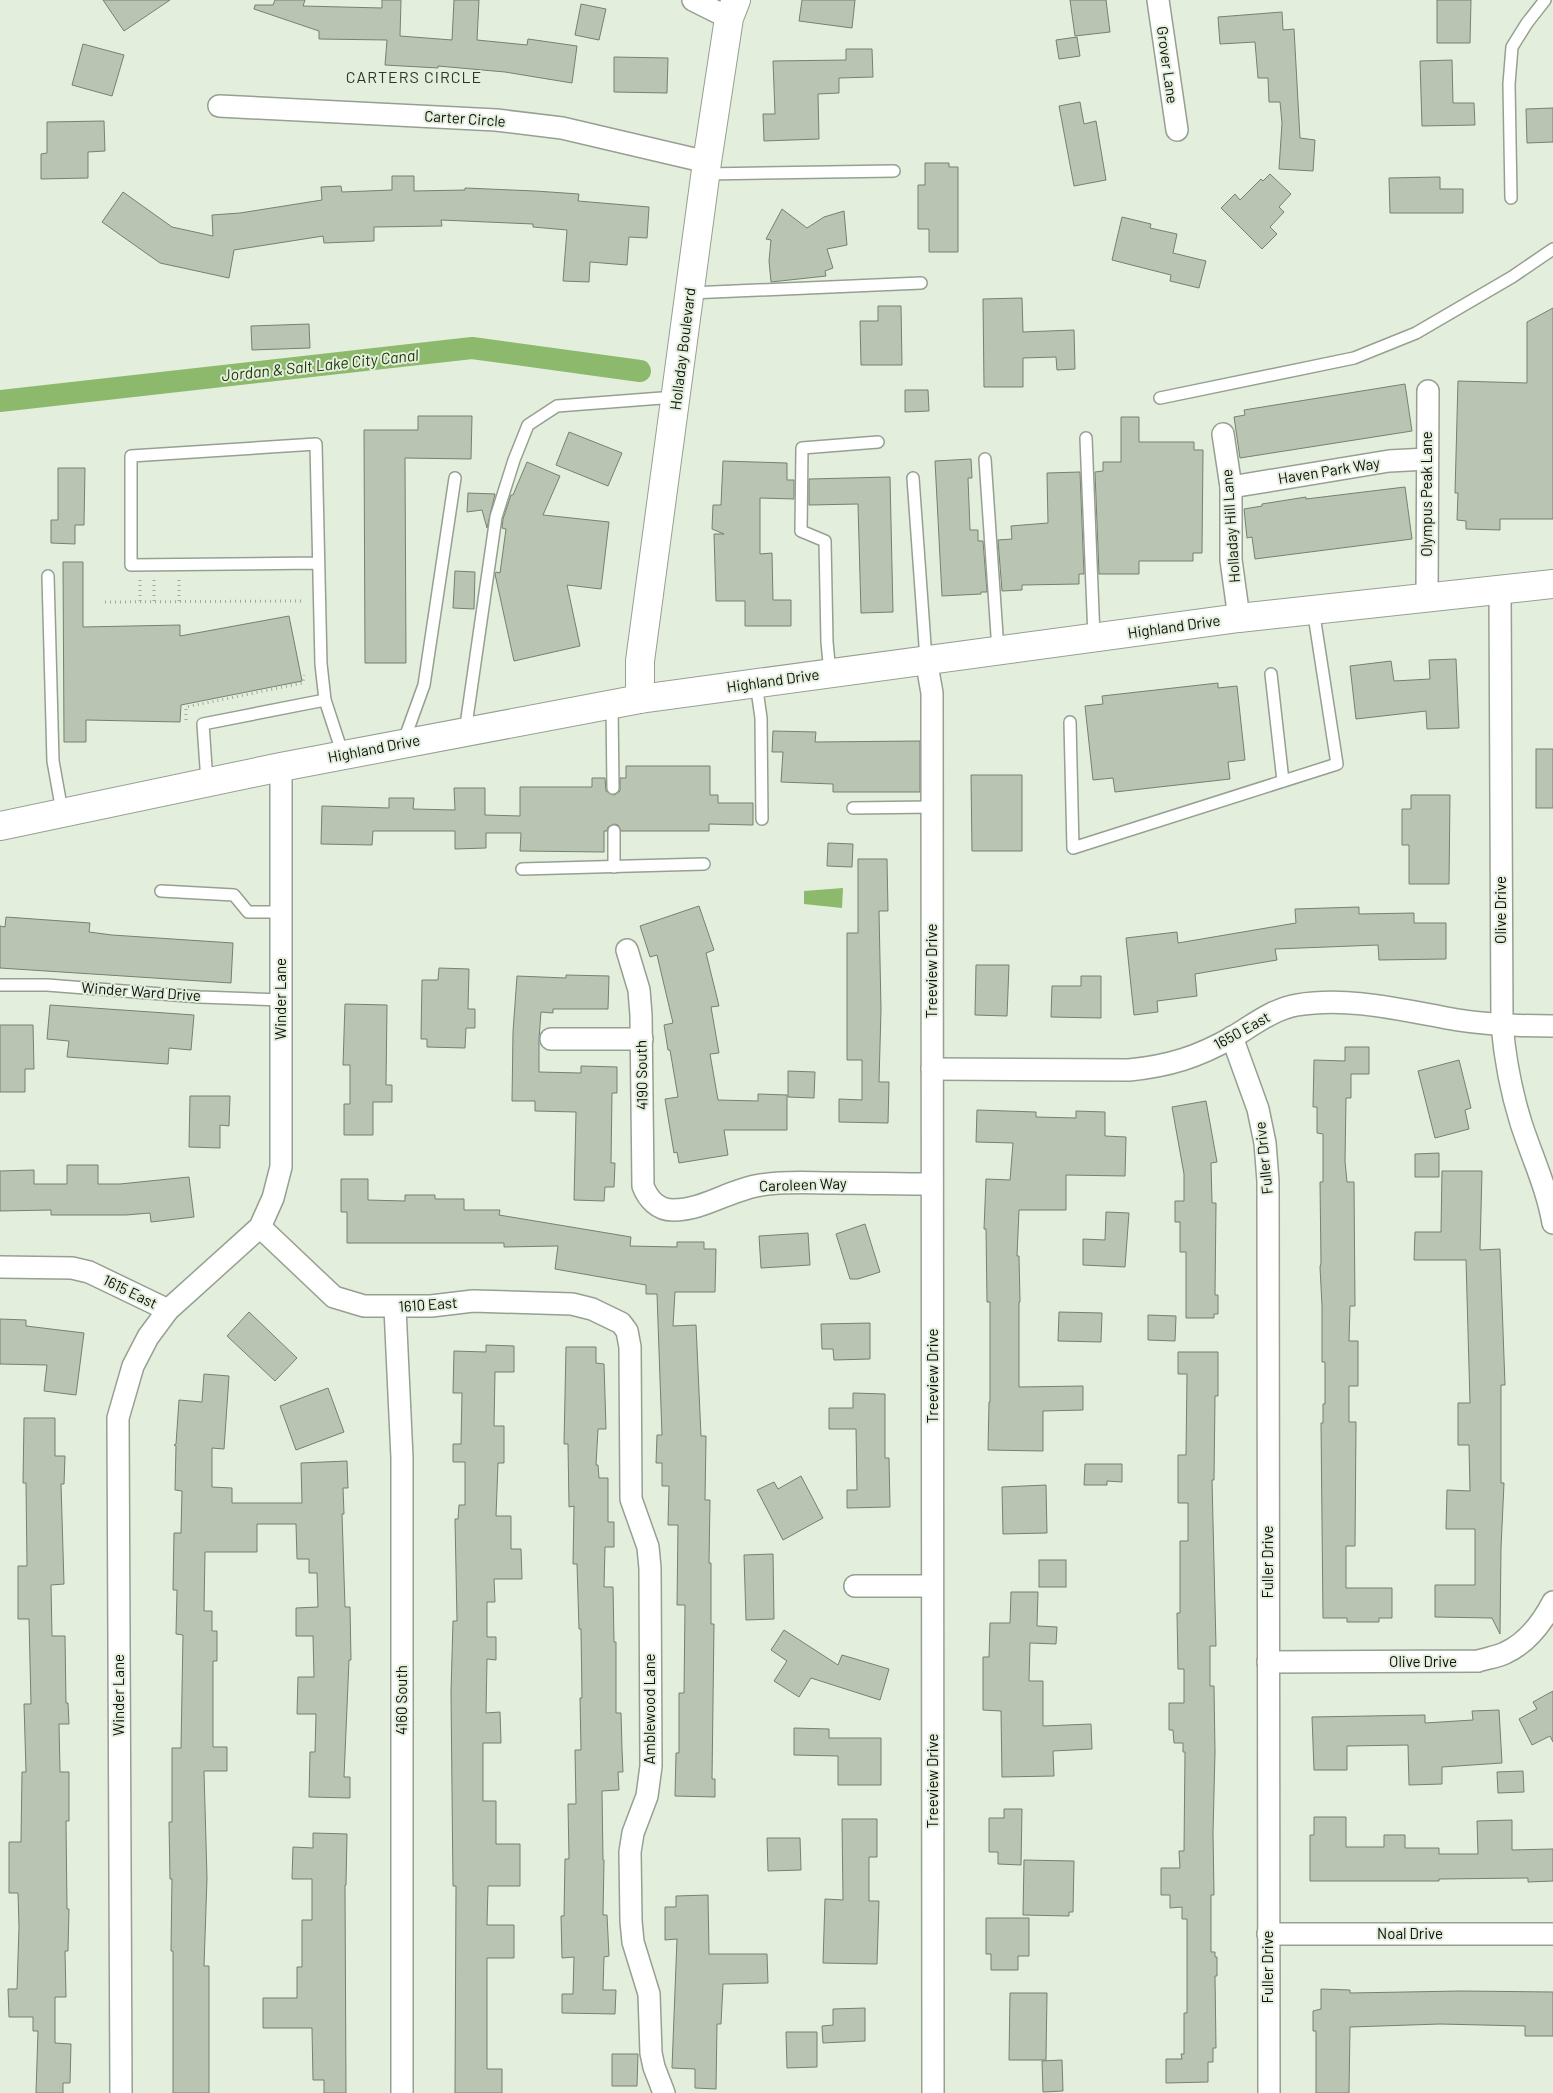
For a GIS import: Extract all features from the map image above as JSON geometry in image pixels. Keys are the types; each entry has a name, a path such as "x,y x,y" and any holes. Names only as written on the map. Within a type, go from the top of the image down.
{"main road":[{"name":"Holladay Boulevard","path":"640,699 640,661 707,168 733,9"},
{"name":"Highland Drive","path":"0,826 62,811 282,767 640,699 1239,618 1553,584"}],"street":[{"path":"693,0 733,9"},
{"name":"Grover Lane","path":"1158,0 1177,130"},
{"name":"Carter Circle","path":"219,106 496,120 562,128 707,168"},
{"name":"Olympus Peak Lane","path":"1426,597 1428,391"},
{"name":"Holladay Hill Lane","path":"1223,434 1231,487 1231,560 1239,618"},
{"name":"Haven Park Way","path":"1231,487 1381,462 1427,459"},
{"name":"Olive Drive","path":"1500,589 1502,1025 1505,1059 1512,1092 1543,1182 1553,1223"},
{"name":"Treeview Drive","path":"926,659 932,693 933,2093"},
{"name":"Winder Lane","path":"260,1228 273,1198 282,1167 282,767"},
{"name":"4190 South","path":"627,950 639,990 642,1039 642,1175 643,1186 651,1200"},
{"name":"1650 East","path":"932,1069 1129,1070 1160,1067 1201,1054 1266,1016 1295,1005 1325,1002 1350,1002 1502,1025 1553,1026"},
{"name":"Fuller Drive","path":"1232,1037 1258,1109 1265,1143 1268,1181 1269,2093"},
{"path":"551,1039 642,1039"},
{"name":"Caroleen Way","path":"651,1200 662,1208 674,1210 697,1205 741,1189 789,1182 932,1184"},
{"name":"1610 East","path":"260,1228 334,1297 364,1306 395,1308 473,1301 551,1302 572,1304 592,1309 621,1323"},
{"name":"1615 East","path":"0,1267 72,1268 89,1272 168,1310 260,1228"},
{"name":"4160 South","path":"395,1308 402,1458 402,2093"},
{"name":"Winder Lane","path":"122,2093 118,1418 133,1366 148,1337 168,1310"},
{"name":"Amblewood Lane","path":"621,1323 627,1332 630,1346 631,1499 648,1547 650,1568 651,1766 647,1796 633,1834 630,1852 631,1921 634,1942 648,1994 652,2060 664,2093"},
{"path":"856,1586 932,1586"},
{"name":"Olive Drive","path":"1268,1662 1478,1660 1505,1654 1526,1638 1543,1621 1553,1602"},
{"name":"Noal Drive","path":"1268,1934 1553,1934"}],"lane":[{"path":"1511,198 1509,84 1512,47 1526,23 1545,0"},
{"path":"707,168 894,171"},
{"path":"1160,398 1354,358 1416,332 1512,277 1553,249"},
{"path":"690,293 921,284"},
{"path":"465,732 496,518 514,460 528,425 557,406 677,397"},
{"path":"1086,438 1094,637"},
{"path":"830,673 827,642 825,541 801,531 802,448 878,442"},
{"path":"318,564 130,565 130,456 316,444 321,664 325,700 343,755"},
{"path":"985,459 998,650"},
{"path":"402,744 424,685 456,478"},
{"path":"913,478 926,659"},
{"path":"48,576 53,761 62,811"},
{"path":"1070,722 1073,848 1337,764 1313,609"},
{"path":"1271,674 1283,781"},
{"path":"756,683 761,718 762,819"},
{"path":"208,782 203,724 325,700"},
{"path":"612,705 613,788"},
{"path":"852,808 932,807"},
{"path":"614,831 614,867"},
{"path":"522,868 704,864"},
{"path":"161,891 234,895 248,912 281,912"},
{"name":"Winder Ward Drive","path":"0,985 47,985 200,997 281,1000"}],"path":[{"path":"104,602 300,600 304,602 306,607"},
{"path":"186,726 186,707 304,683 304,674"}],"shaded area":[{"path":"843,888 842,908 804,904 804,891"}],"building":[{"path":"103,0 170,0 124,31"},
{"path":"275,0 305,0 303,6 382,8 382,0 401,0 400,36 452,40 454,0 479,0 477,40 527,45 528,39 577,46 572,83 505,72 438,66 438,68 385,65 387,40 319,39 319,31 254,9 255,5 273,5"},
{"path":"802,0 855,0 852,28 799,21"},
{"path":"1070,0 1106,0 1110,32 1075,36"},
{"path":"1437,0 1471,0 1470,43 1437,43"},
{"path":"581,4 606,9 599,40 575,35"},
{"path":"1282,12 1283,30 1294,29 1300,138 1315,140 1313,171 1279,169 1282,123 1280,102 1269,102 1268,78 1258,78 1255,42 1220,44 1218,17"},
{"path":"1077,37 1080,56 1059,59 1056,40"},
{"path":"83,44 124,55 112,96 72,85"},
{"path":"846,49 872,49 873,77 839,78 839,93 818,94 819,139 764,141 763,114 775,114 773,61 846,60"},
{"path":"614,57 668,58 667,93 614,92"},
{"path":"1452,60 1453,103 1474,103 1475,125 1422,126 1420,61"},
{"path":"1080,102 1084,124 1096,121 1106,180 1074,186 1059,106"},
{"path":"1553,108 1553,142 1527,143 1526,109"},
{"path":"104,121 105,151 88,152 88,178 41,179 41,154 47,153 47,122"},
{"path":"925,163 949,163 949,167 958,167 958,252 929,252 929,229 918,229 918,185 925,185"},
{"path":"1270,174 1291,194 1279,207 1284,212 1270,227 1277,234 1262,249 1221,208 1235,194 1240,200 1261,179 1263,181"},
{"path":"392,176 414,176 414,191 465,190 465,188 535,191 579,194 578,201 649,207 647,238 629,237 627,265 590,262 589,282 563,281 567,230 533,227 533,224 441,220 442,226 374,227 374,241 324,243 323,236 234,250 229,278 160,263 102,222 123,192 172,227 213,236 212,215 240,213 322,200 321,187 341,186 342,192 392,190"},
{"path":"1440,177 1440,189 1463,189 1463,213 1390,213 1389,178"},
{"path":"782,209 807,228 824,217 844,211 847,245 827,249 833,268 825,271 826,276 771,282 769,261 771,240 766,239"},
{"path":"1122,217 1151,224 1150,228 1177,234 1173,253 1206,261 1199,288 1170,281 1171,275 1112,260"},
{"path":"1022,298 1023,332 1074,330 1075,369 1057,370 1056,357 1023,358 1023,387 984,387 983,299"},
{"path":"878,306 901,306 902,365 861,365 860,321 878,321"},
{"path":"1553,308 1553,519 1500,519 1500,530 1466,529 1466,521 1457,520 1458,493 1455,493 1458,381 1527,383 1527,322"},
{"path":"309,324 310,348 252,350 251,326"},
{"path":"1405,384 1412,431 1240,458 1234,417 1245,415 1244,410"},
{"path":"905,390 928,390 929,411 905,412"},
{"path":"418,416 472,416 471,459 405,458 406,663 365,663 364,430 418,430"},
{"path":"1121,417 1139,417 1139,442 1194,442 1194,450 1203,450 1202,553 1193,553 1193,561 1139,561 1139,574 1099,574 1095,472 1103,471 1103,462 1121,462"},
{"path":"569,432 622,453 608,486 556,465"},
{"path":"971,459 972,478 968,478 970,530 978,530 978,541 983,541 987,592 942,596 935,461"},
{"path":"723,461 787,463 787,480 794,480 794,499 760,498 760,554 772,553 773,600 791,600 791,626 745,626 745,601 716,601 714,534 724,534 712,529 713,505 721,505"},
{"path":"527,462 560,476 543,515 609,522 601,589 567,585 580,646 514,661 495,574 496,572 500,573 506,529 502,528 503,519 511,495 513,495"},
{"path":"58,468 85,468 84,525 75,525 75,544 51,543 51,520 58,520"},
{"path":"1080,472 1084,574 1079,574 1079,584 1022,585 1022,590 1002,591 998,540 1012,539 1011,526 1048,523 1047,473"},
{"path":"890,477 893,612 861,613 858,504 809,505 809,479"},
{"path":"1405,487 1412,539 1255,559 1252,537 1247,538 1244,509 1306,497 1306,499"},
{"path":"468,493 495,494 487,528 482,510 467,512"},
{"path":"63,562 83,562 83,627 180,625 180,636 289,616 302,681 181,705 180,722 86,720 86,742 64,742"},
{"path":"455,571 475,572 474,609 453,608"},
{"path":"1456,659 1459,728 1427,729 1426,711 1356,719 1350,666 1391,661 1394,681 1430,679 1429,660"},
{"path":"1218,683 1218,688 1237,686 1245,760 1228,762 1230,779 1115,792 1113,778 1093,780 1085,706 1103,704 1102,696"},
{"path":"773,731 816,732 815,742 920,741 920,792 833,792 833,784 781,782 783,752 772,752"},
{"path":"1536,749 1553,749 1553,808 1536,808"},
{"path":"626,766 710,766 710,795 718,795 718,803 753,803 753,825 709,824 709,831 621,831 618,825 614,824 608,827 607,831 604,831 604,852 520,851 521,833 486,833 486,848 455,849 455,831 373,831 372,845 321,844 322,806 389,808 389,798 414,798 413,809 455,810 454,788 485,788 485,815 520,816 520,787 592,787 592,778 605,778 606,791 614,795 620,791 620,778 626,778"},
{"path":"971,775 1022,775 1022,851 972,851"},
{"path":"1411,795 1450,795 1449,884 1409,884 1409,845 1402,845 1402,809 1411,809"},
{"path":"828,843 853,844 852,867 827,866"},
{"path":"858,859 887,859 888,911 879,911 881,1010 879,1082 889,1082 888,1123 839,1122 839,1099 862,1100 862,1060 847,1060 847,933 858,933"},
{"path":"699,906 714,950 706,953 719,1006 711,1007 719,1053 710,1054 718,1100 758,1101 758,1094 787,1095 787,1130 724,1130 728,1155 679,1163 677,1152 674,1153 665,1099 678,1097 664,1025 673,1023 657,955 650,957 640,926"},
{"path":"1359,907 1359,914 1414,913 1414,923 1446,923 1446,959 1379,960 1378,945 1275,949 1277,960 1195,974 1197,996 1157,1001 1158,1012 1134,1015 1126,938 1177,932 1178,943 1296,923 1295,909"},
{"path":"6,917 90,923 89,932 112,935 233,943 231,983 0,968 0,926 5,927"},
{"path":"976,965 1009,965 1007,1016 975,1015"},
{"path":"439,968 469,969 468,1009 475,1009 475,1028 466,1028 465,1048 427,1047 427,1039 421,1039 422,980 438,980"},
{"path":"566,975 609,976 608,1009 553,1009 553,1013 541,1012 539,1072 581,1073 581,1066 617,1067 617,1093 612,1093 611,1163 615,1163 614,1187 605,1187 604,1201 574,1200 576,1112 535,1111 535,1101 512,1101 513,1032 517,976 566,978"},
{"path":"1081,976 1101,976 1101,1018 1051,1017 1052,986 1081,986"},
{"path":"345,1004 387,1005 386,1085 392,1085 392,1102 373,1102 373,1135 344,1135 344,1104 350,1104 350,1065 343,1065"},
{"path":"50,1005 194,1015 191,1050 169,1048 168,1064 67,1057 69,1041 47,1039"},
{"path":"0,1025 33,1025 34,1069 25,1069 25,1092 0,1092"},
{"path":"1345,1047 1369,1047 1369,1074 1351,1074 1351,1098 1346,1098 1345,1161 1347,1182 1354,1182 1355,1306 1350,1306 1349,1341 1358,1341 1358,1386 1349,1386 1349,1422 1356,1422 1355,1546 1346,1546 1346,1588 1392,1588 1392,1618 1379,1618 1379,1622 1347,1622 1347,1618 1323,1618 1321,1423 1323,1423 1323,1404 1325,1404 1325,1362 1322,1362 1320,1182 1323,1182 1323,1134 1317,1133 1317,1107 1313,1107 1314,1060 1345,1061"},
{"path":"1459,1060 1471,1108 1465,1110 1469,1129 1435,1138 1418,1071"},
{"path":"788,1071 815,1072 814,1098 788,1097"},
{"path":"190,1096 230,1096 229,1126 220,1125 220,1148 189,1147"},
{"path":"1206,1101 1217,1162 1211,1163 1212,1203 1216,1203 1215,1295 1218,1295 1218,1314 1214,1314 1214,1318 1186,1318 1186,1252 1180,1252 1180,1222 1175,1222 1175,1201 1184,1201 1184,1174 1172,1107"},
{"path":"977,1110 1036,1112 1036,1117 1076,1118 1076,1111 1105,1112 1105,1136 1126,1137 1125,1176 1066,1175 1066,1210 1019,1210 1017,1256 1019,1256 1020,1302 1019,1387 1083,1386 1083,1410 1043,1411 1043,1451 988,1450 990,1302 987,1302 986,1229 984,1229 986,1179 1010,1180 1013,1143 976,1142"},
{"path":"1439,1153 1439,1177 1415,1177 1415,1154"},
{"path":"67,1165 98,1165 98,1184 120,1184 189,1177 194,1217 151,1222 150,1213 126,1215 51,1215 51,1210 0,1211 0,1171 34,1170 34,1184 67,1184"},
{"path":"1442,1171 1482,1171 1480,1250 1500,1249 1505,1385 1501,1385 1501,1483 1504,1483 1500,1634 1492,1618 1435,1617 1435,1585 1475,1585 1475,1529 1446,1529 1447,1490 1470,1491 1469,1445 1458,1445 1458,1403 1470,1403 1466,1260 1414,1260 1415,1232 1441,1232"},
{"path":"341,1179 368,1179 368,1200 405,1201 405,1195 435,1195 435,1199 464,1199 464,1210 500,1210 499,1215 631,1237 630,1246 677,1247 677,1242 704,1242 704,1249 716,1249 715,1292 675,1292 673,1326 696,1325 701,1436 706,1436 705,1500 710,1500 709,1563 711,1563 711,1624 714,1624 712,1779 715,1779 715,1797 675,1796 676,1753 679,1753 679,1693 684,1693 685,1605 677,1605 678,1525 668,1525 669,1486 662,1486 662,1463 656,1463 657,1435 662,1435 657,1294 646,1294 646,1285 555,1269 558,1246 504,1247 504,1243 347,1243 347,1212 341,1212"},
{"path":"1106,1212 1129,1213 1125,1267 1083,1265 1083,1239 1105,1240"},
{"path":"865,1224 880,1272 858,1279 850,1279 836,1234"},
{"path":"808,1233 810,1265 761,1268 759,1236"},
{"path":"249,1312 297,1358 275,1381 227,1336"},
{"path":"1059,1312 1102,1313 1101,1342 1058,1341"},
{"path":"1148,1315 1176,1316 1175,1341 1148,1340"},
{"path":"0,1319 26,1320 26,1326 84,1333 76,1395 44,1391 47,1365 0,1364"},
{"path":"870,1323 870,1359 834,1360 833,1349 822,1349 821,1324"},
{"path":"486,1345 514,1346 514,1372 495,1372 494,1426 504,1426 504,1463 498,1463 496,1516 511,1516 511,1549 521,1549 522,1579 494,1579 495,1602 487,1602 487,1637 496,1637 496,1660 487,1659 486,1713 500,1712 501,1743 483,1743 483,1801 496,1801 496,1844 520,1844 520,1886 488,1886 487,1925 514,1925 514,1958 487,1958 487,2069 502,2069 502,2093 455,2093 456,1886 453,1886 451,1692 453,1621 457,1621 455,1519 458,1519 459,1505 465,1505 465,1462 453,1462 453,1444 461,1444 462,1393 453,1393 454,1351 486,1352"},
{"path":"566,1347 596,1347 596,1363 604,1364 606,1429 598,1429 596,1465 598,1465 599,1478 608,1478 608,1522 614,1522 614,1547 605,1547 604,1587 613,1587 614,1642 616,1642 616,1713 621,1713 623,1772 618,1772 619,1790 602,1791 603,1915 607,1915 609,1956 604,1957 603,1990 616,1990 615,2014 562,2013 562,1994 573,1994 574,1957 562,1958 561,1916 564,1916 565,1859 569,1859 568,1804 576,1804 575,1750 581,1750 580,1698 582,1698 581,1629 579,1629 577,1564 573,1564 574,1506 569,1507 568,1444 564,1444"},
{"path":"1178,1352 1218,1352 1218,1396 1215,1396 1214,1480 1212,1480 1216,1646 1210,1646 1210,1686 1214,1686 1215,1752 1214,1895 1211,1895 1211,1952 1215,1952 1215,1957 1217,1957 1217,1976 1215,1976 1216,2048 1213,2048 1213,2062 1208,2062 1208,2082 1166,2083 1166,2059 1182,2059 1181,2054 1184,2054 1184,2013 1187,2013 1187,1919 1182,1919 1182,1907 1170,1908 1170,1895 1161,1895 1161,1868 1180,1868 1179,1851 1184,1851 1185,1752 1183,1752 1183,1743 1174,1743 1173,1730 1169,1730 1169,1703 1184,1703 1184,1669 1178,1669 1177,1613 1180,1613 1180,1541 1188,1541 1188,1503 1178,1503 1178,1455 1186,1455 1187,1374 1178,1374"},
{"path":"204,1374 229,1376 224,1449 212,1448 212,1487 232,1488 232,1503 302,1503 301,1463 347,1461 348,1488 343,1488 344,1514 342,1514 345,1607 350,1607 351,1660 349,1660 344,1777 350,1777 350,1798 309,1797 310,1752 315,1752 316,1714 297,1714 298,1677 314,1677 313,1636 296,1636 296,1608 318,1607 317,1573 309,1573 309,1559 297,1559 296,1524 257,1524 257,1552 205,1552 204,1611 212,1611 212,1631 217,1631 217,1661 213,1661 213,1747 227,1747 227,1771 204,1771 207,1878 204,1966 209,1966 209,2093 173,2093 172,1879 170,1879 169,1822 172,1822 172,1748 181,1748 183,1635 176,1634 177,1590 173,1590 174,1533 181,1533 182,1491 175,1490 176,1446 174,1445 176,1444 179,1400 202,1402"},
{"path":"328,1388 344,1432 296,1450 280,1406"},
{"path":"853,1393 885,1394 885,1458 889,1458 890,1507 847,1508 847,1490 857,1490 856,1429 829,1429 829,1408 853,1408"},
{"path":"24,1418 55,1418 55,1456 65,1456 64,1484 61,1484 64,1584 51,1585 52,1636 65,1636 66,1703 68,1703 69,1724 59,1724 60,1772 69,1772 69,1821 66,1821 67,1909 69,1909 68,1951 65,1951 66,1997 55,1997 55,2043 71,2044 70,2083 63,2083 63,2093 36,2093 38,2031 33,2031 33,2017 9,2017 8,1989 17,1989 19,1927 18,1893 9,1893 9,1842 21,1842 22,1772 26,1772 24,1704 31,1704 29,1619 18,1619 18,1566 27,1566 26,1483 23,1483"},
{"path":"1085,1464 1122,1464 1122,1482 1107,1481 1107,1485 1084,1485"},
{"path":"801,1476 823,1518 783,1540 757,1490 774,1482 778,1489"},
{"path":"1046,1485 1047,1533 1003,1534 1002,1487"},
{"path":"773,1554 774,1619 746,1620 744,1555"},
{"path":"1039,1560 1066,1560 1066,1587 1039,1587"},
{"path":"1011,1592 1038,1592 1037,1626 1057,1627 1056,1644 1030,1643 1029,1681 1043,1681 1043,1726 1091,1724 1092,1749 1053,1751 1054,1776 1002,1777 1001,1711 983,1710 983,1657 989,1657 990,1623 1010,1623"},
{"path":"784,1630 838,1665 842,1655 889,1669 880,1700 811,1678 799,1697 774,1681 787,1661 771,1650"},
{"path":"1553,1691 1553,1742 1550,1736 1532,1745 1519,1719 1537,1709 1533,1702"},
{"path":"1499,1710 1502,1763 1442,1767 1442,1784 1409,1785 1408,1745 1347,1746 1347,1770 1314,1770 1312,1717 1425,1715 1425,1723 1473,1720 1472,1711"},
{"path":"794,1728 829,1729 829,1738 881,1738 881,1785 838,1785 838,1756 794,1755"},
{"path":"1523,1771 1524,1792 1498,1793 1497,1772"},
{"path":"1004,1809 1022,1809 1021,1865 998,1864 998,1852 989,1852 989,1818 1004,1818"},
{"path":"1314,1817 1346,1817 1346,1847 1384,1847 1384,1835 1405,1835 1405,1848 1439,1848 1439,1854 1478,1854 1477,1821 1512,1820 1512,1850 1553,1849 1553,1881 1528,1882 1528,1878 1439,1879 1439,1881 1310,1881 1310,1835 1314,1835"},
{"path":"842,1819 877,1819 877,1857 869,1857 869,1901 879,1901 877,1964 823,1963 825,1899 843,1900"},
{"path":"313,1833 347,1834 345,1885 346,2093 324,2093 324,2080 313,2080 312,2028 263,2028 263,1998 297,1998 297,1967 302,1967 302,1920 312,1920 312,1879 292,1879 293,1847 313,1848"},
{"path":"767,1838 800,1838 801,1870 768,1871"},
{"path":"1024,1860 1074,1861 1073,1912 1069,1912 1069,1916 1023,1915"},
{"path":"708,1895 709,1954 767,1954 768,1983 723,1984 721,2024 717,2024 716,2089 695,2088 695,2069 672,2068 677,1939 665,1940 665,1907 676,1907 676,1896"},
{"path":"986,1918 1029,1918 1029,1956 1018,1956 1018,1970 991,1970 991,1954 986,1954"},
{"path":"1321,1989 1350,1990 1350,1993 1553,1992 1553,2036 1525,2036 1525,2026 1440,2024 1350,2027 1349,2093 1316,2093 1316,2031 1313,2031 1313,2011 1321,2009"},
{"path":"1010,1993 1047,1993 1046,2060 1009,2060"},
{"path":"865,2008 865,2041 823,2043 822,2026 833,2025 833,2009"},
{"path":"786,2032 817,2032 817,2067 787,2068"},
{"path":"612,2054 638,2054 637,2086 612,2086"},
{"path":"1062,2060 1063,2091 1043,2092 1042,2061"}],"waterway":[{"name":"Jordan & Salt Lake City Canal","path":"0,401 472,348 640,371"}],"district":[{"name":"CARTERS CIRCLE","path":"414,77"}]}
